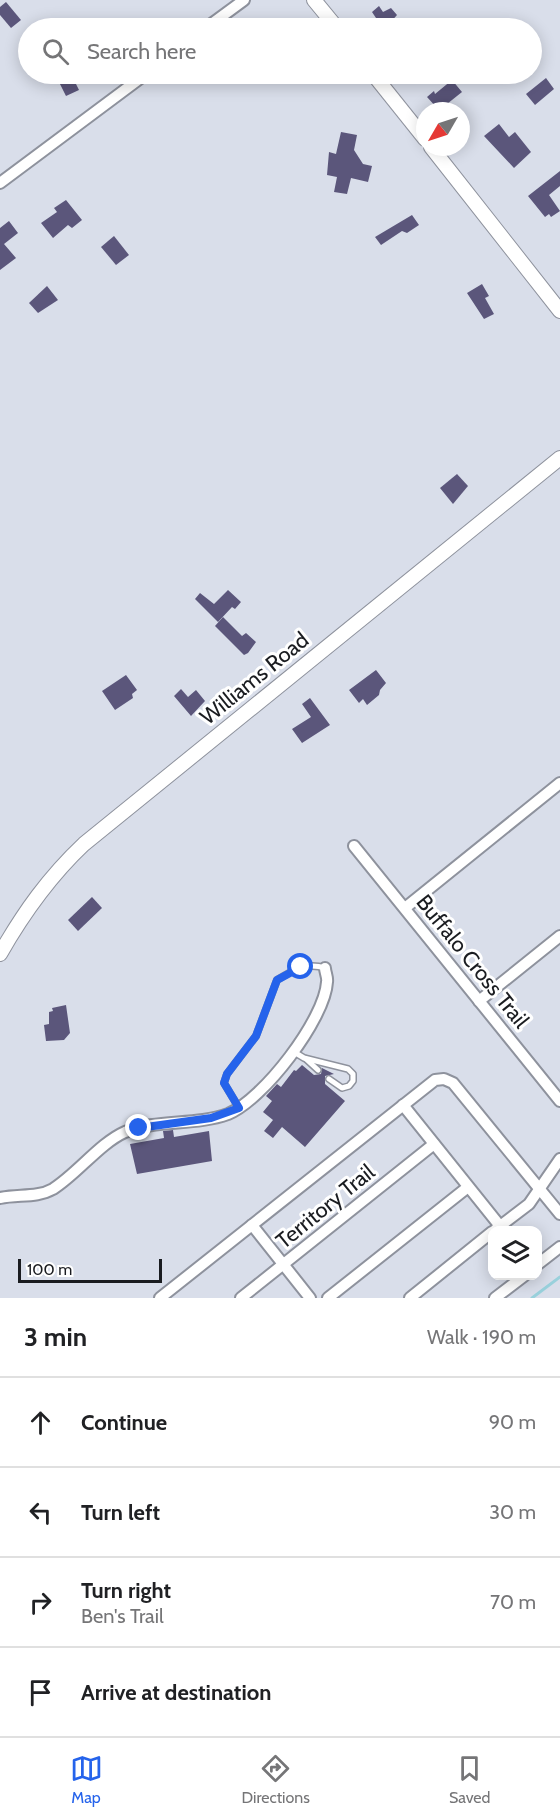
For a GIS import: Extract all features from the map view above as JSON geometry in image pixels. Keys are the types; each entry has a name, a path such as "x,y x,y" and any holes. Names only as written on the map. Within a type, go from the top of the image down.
{"street":[{"path":"220,18 244,0"},
{"path":"314,0 329,18"},
{"path":"0,183 133,84"},
{"path":"381,84 416,128"},
{"path":"438,156 560,310"},
{"name":"Williams Road","path":"0,954 36,894 53,873 84,844 560,458"},
{"path":"405,908 560,783"},
{"name":"Buffalo Cross Trail","path":"354,846 560,1101"},
{"path":"479,1001 560,936"},
{"path":"0,1198 13,1195 34,1196 52,1189 123,1133 211,1118 239,1108 260,1092 294,1052 321,1000 327,982 325,968"},
{"path":"160,1298 435,1080 444,1079 453,1083 560,1215"},
{"path":"404,1105 468,1187 493,1226"},
{"name":"Territory Trail","path":"241,1298 434,1144"},
{"path":"501,1226 529,1204 560,1159"},
{"path":"328,1298 468,1187"},
{"path":"252,1225 310,1298"},
{"path":"410,1298 488,1236"},
{"path":"542,1260 560,1246"},
{"path":"495,1298 518,1280"}],"lane":[{"path":"239,1108 224,1083 227,1074 256,1036 277,980 301,967 312,964 325,968"},
{"path":"294,1052 318,1070"},
{"path":"304,1058 348,1069 353,1074 353,1081 349,1086 342,1088 329,1079"}],"building":[{"path":"6,2 19,18 11,28 0,15 0,7"},
{"path":"379,6 383,12 391,8 397,15 394,18 376,18 372,12"},
{"path":"546,78 554,89 535,105 526,94 538,84 542,84"},
{"path":"60,84 76,84 79,90 66,96"},
{"path":"447,84 455,84 462,92 450,102 432,102 427,97 434,91 435,94"},
{"path":"499,124 509,137 515,132 531,152 514,168 484,136"},
{"path":"341,132 357,135 354,150 363,164 372,166 368,182 351,178 347,194 334,192 337,177 327,175 329,152 336,154"},
{"path":"560,171 560,186 549,195 560,211 551,217 549,214 545,217 528,196"},
{"path":"66,200 82,220 72,228 68,225 53,238 41,223 57,212 54,208"},
{"path":"412,215 419,225 407,233 402,231 381,245 375,237"},
{"path":"9,221 18,233 4,244 16,258 0,270 0,228"},
{"path":"114,236 129,255 116,265 101,247"},
{"path":"482,284 489,296 485,298 494,314 484,319 467,293"},
{"path":"47,286 58,300 38,313 29,303"},
{"path":"457,474 468,486 453,504 440,488"},
{"path":"228,590 241,602 235,609 232,607 218,622 195,599 200,593 214,604"},
{"path":"223,617 242,636 246,633 256,642 248,653 244,655 215,626"},
{"path":"376,670 386,683 379,695 367,705 363,699 359,703 349,690"},
{"path":"126,675 137,690 132,694 133,698 115,710 102,691"},
{"path":"181,689 188,697 196,690 205,701 191,716 174,696"},
{"path":"310,698 330,725 302,743 292,729 311,717 302,704"},
{"path":"92,897 102,908 78,931 68,920"},
{"path":"66,1005 70,1033 64,1040 46,1041 44,1025 49,1024 49,1012 53,1011 52,1008"},
{"path":"302,1065 314,1075 321,1074 322,1068 334,1074 325,1076 325,1084 345,1101 305,1147 282,1127 273,1138 264,1131 273,1120 263,1112 272,1101 266,1096 277,1084 281,1087 294,1070 296,1071"},
{"path":"173,1130 174,1137 209,1131 212,1161 137,1174 130,1144 164,1138 163,1131"}],"waterway":[{"path":"532,1298 560,1277"}],"route":[{"path":"139,1128 211,1118 239,1108 224,1083 227,1074 256,1036 277,980 301,967"}]}
